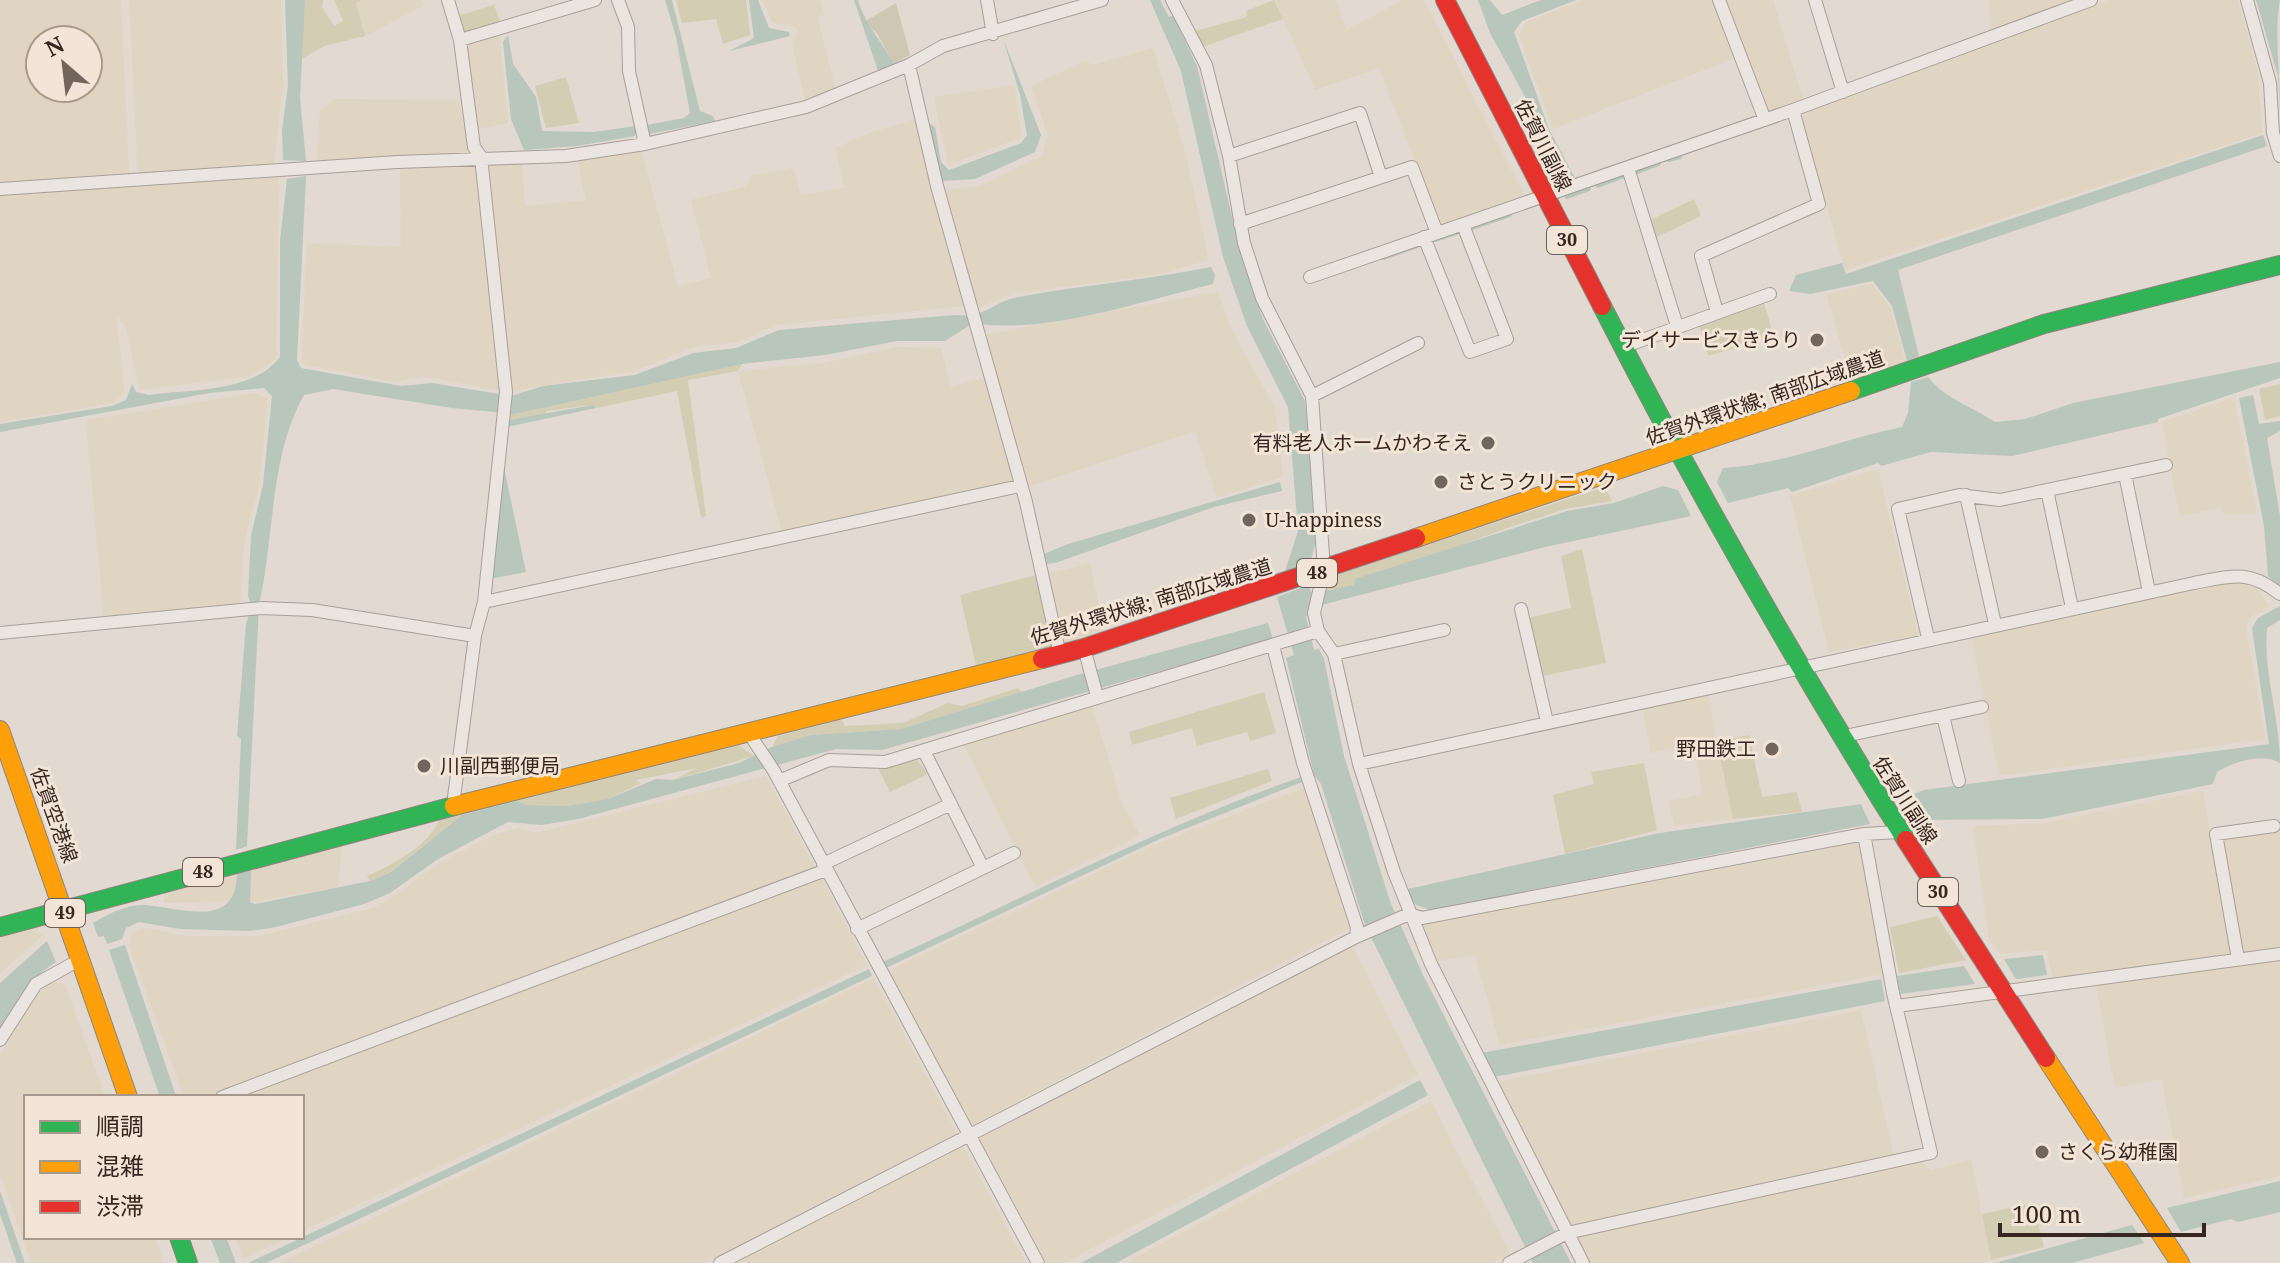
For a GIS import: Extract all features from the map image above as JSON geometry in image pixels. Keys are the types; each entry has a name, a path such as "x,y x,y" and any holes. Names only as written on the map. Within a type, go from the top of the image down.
{"main road":[{"name":"佐賀川副線","path":"1445,0 1677,452 1694,477 1798,667 1899,832 2180,1263"},
{"name":"佐賀外環状線; 南部広域農道","path":"63,908 453,805 1060,655 1321,579 2044,324 2280,265"},
{"name":"佐賀空港線","path":"0,730 127,1095"},
{"name":"48","path":"0,927 63,908"},
{"path":"180,1239 188,1263"}],"street":[{"path":"448,0 460,40 474,147 481,157 506,392 484,602 475,636 453,805"},
{"path":"460,40 595,0"},
{"path":"618,0 628,27 629,71 645,144"},
{"path":"987,0 993,34"},
{"path":"0,189 481,157 566,156 645,144 806,107 909,65 943,46 1102,0"},
{"path":"1172,0 1206,65 1229,156 1240,224 1271,322 1312,396 1321,579 1314,613 1315,632 1334,654 1359,764 1409,914 1491,1086 1583,1263"},
{"path":"1719,0 1765,120"},
{"path":"1815,0 1843,92"},
{"path":"1310,277 1765,120 2091,0"},
{"path":"2247,0 2270,83 2273,133 2280,156"},
{"path":"909,65 937,186 1020,486 1060,655"},
{"path":"1717,312 1701,256 1819,204 1793,110"},
{"path":"1229,156 1360,113 1381,177"},
{"path":"1240,224 1412,167 1470,352 1507,339 1463,225"},
{"path":"1628,168 1677,326"},
{"path":"1623,347 1770,294"},
{"path":"1312,396 1418,343"},
{"path":"1928,638 1898,509 1966,495 2000,500 2166,465"},
{"path":"2125,474 2149,592"},
{"path":"484,602 1020,486"},
{"path":"2047,490 2072,608"},
{"path":"1966,495 1995,624"},
{"path":"1359,764 1928,638 2236,575 2252,577 2280,594"},
{"path":"0,633 255,608 312,610 475,636"},
{"path":"1521,609 1547,722"},
{"path":"1334,654 1444,630"},
{"path":"777,776 829,760 885,762 1315,632"},
{"path":"1273,646 1303,763 1357,927 1356,937"},
{"path":"1084,648 1097,696"},
{"path":"1840,737 1982,707"},
{"path":"1943,716 1959,781"},
{"path":"748,732 777,776 967,1136 1038,1263"},
{"path":"924,751 983,868"},
{"path":"227,1095 825,867 951,804"},
{"path":"2238,959 2216,834 2274,826"},
{"path":"720,1263 1356,937 1409,914 1422,918 1864,834 1899,832"},
{"path":"1514,1260 1567,1233 1931,1153 1897,1006 1864,834"},
{"path":"857,929 1014,853"},
{"path":"1897,1006 2280,954"},
{"path":"0,1040 36,984 79,960"}],"shaded area":[{"path":"0,0 121,0 129,174 0,183"},
{"path":"129,0 281,0 283,85 274,164 138,174"},
{"path":"285,0 305,0 300,98 306,161 283,160 282,130 288,86"},
{"path":"305,0 323,0 322,7 334,26 343,21 334,0 361,0 356,3 365,36 324,46 300,60"},
{"path":"362,0 419,0 424,5 365,36 356,3"},
{"path":"665,0 672,0 700,111 713,116 715,121 650,134 647,125 684,118 690,113 676,37"},
{"path":"676,0 746,0 750,35 723,44 716,19 682,23"},
{"path":"749,0 758,0 769,28 789,32 790,36 729,51 754,38"},
{"path":"763,0 819,0 824,15 817,16 836,91 805,99 792,44 798,32 795,27 772,22"},
{"path":"854,0 858,0 869,25 894,64 878,71"},
{"path":"1150,0 1160,0 1169,17 1173,16 1197,66 1239,247 1262,317 1305,401 1317,537 1310,563 1285,571 1298,531 1288,407 1247,326 1223,257 1181,71"},
{"path":"1274,0 1283,19 1202,47 1195,31 1247,17 1246,11"},
{"path":"1275,0 1335,0 1347,30 1403,0 1424,0 1525,197 1440,226 1379,68 1315,90"},
{"path":"1478,0 1490,0 1502,15 1541,0 1576,0 1522,21 1514,32 1549,129 1575,178 1564,183 1528,114 1529,104 1490,33"},
{"path":"1584,0 1714,0 1735,58 1553,129 1519,35 1526,22"},
{"path":"1726,0 1773,0 1803,100 1768,112"},
{"path":"1989,0 2076,0 1991,33"},
{"path":"2110,0 2238,0 2258,73 2262,133 1845,270 1800,112"},
{"path":"2256,0 2280,0 2277,38 2280,108 2278,76"},
{"path":"896,3 910,55 894,64 877,33 864,22"},
{"path":"494,5 500,21 464,33 457,16"},
{"path":"499,34 508,123 475,130 466,45"},
{"path":"508,35 513,64 536,97 542,131 593,132 636,126 635,136 577,146 524,150 511,119 503,42"},
{"path":"1003,38 1041,135 1035,152 975,179 942,181 927,130 930,124 935,127 941,162 949,170 1021,143 1027,135 1020,95"},
{"path":"1153,48 1184,148 1209,260 1151,276 1013,293 976,309 943,190 980,186 1042,155 1048,136 1031,86 1085,61 1094,65"},
{"path":"566,77 579,123 546,128 535,86"},
{"path":"1014,85 1022,137 948,165 934,97"},
{"path":"334,99 459,100 470,153 317,161 320,111"},
{"path":"915,120 965,306 777,325 738,342 694,347 637,370 512,391 486,163 522,164 525,206 586,200 577,159 641,149 678,287 711,278 691,200 745,187 751,176 793,168 801,195 844,188 835,148 872,132"},
{"path":"2263,135 2267,146 1898,270 1919,356 1907,361 1892,306 1873,281 1810,294 1789,291 1796,275 1842,263 1846,274"},
{"path":"476,162 502,391 422,376 395,382 301,364 307,243 401,247 400,167"},
{"path":"279,175 276,359 252,376 140,390 125,325 116,316 125,394 112,403 0,422 0,196"},
{"path":"306,176 297,360 301,368 401,386 432,383 511,396 543,386 635,375 693,353 736,348 779,330 975,314 1009,299 1043,293 1211,267 1215,275 1213,284 1094,314 1032,324 973,323 945,341 897,341 825,355 742,364 514,414 452,408 333,389 304,395 284,444 274,497 259,604 247,846 236,850 241,739 237,736 246,624 252,607 248,596 251,536 263,485 272,396 264,388 209,393 0,432 0,424 112,406 126,400 132,384 136,392 149,395 201,390 237,383 268,369 280,357 280,240 287,179"},
{"path":"1694,199 1701,216 1655,238 1650,220"},
{"path":"1872,284 1891,309 1905,362 1852,382 1826,294"},
{"path":"1218,292 1232,331 1275,408 1283,477 1217,497 1195,431 1028,487 984,335"},
{"path":"1764,304 1774,336 1708,356 1699,325"},
{"path":"897,347 941,348 951,387 985,378 1013,482 783,535 738,371 824,363"},
{"path":"2280,362 2280,378 2158,419 2158,422 2012,456 1931,452 1881,466 1878,463 1792,492 1788,488 1728,503 1717,482 1723,468 1790,457 1902,427 1908,413 1911,382 1928,377 1951,397 1995,422 2025,419 2073,403"},
{"path":"742,364 738,371 688,380 706,516 701,518 677,391 596,408 592,405 546,411 545,415 509,420 508,412"},
{"path":"2280,384 2280,416 2265,420 2259,389"},
{"path":"255,393 268,398 259,486 244,543 240,604 104,619 86,420"},
{"path":"2253,395 2259,424 2280,421 2280,431 2267,438 2280,516 2280,586 2268,576 2264,526 2239,398"},
{"path":"2234,398 2257,513 2226,515 2221,508 2180,516 2162,422"},
{"path":"593,405 596,408 507,427 509,420"},
{"path":"503,463 526,572 490,579"},
{"path":"1878,469 1918,635 1829,652 1790,496"},
{"path":"1280,482 1282,491 1214,507 1046,564 1044,554 1068,544"},
{"path":"1663,486 1678,490 1691,516 1545,547 1310,608 1306,617 1314,650 1319,649 1324,659 1344,756 1391,904 1423,975 1571,1263 1533,1263 1365,925 1321,784 1314,775 1286,658 1294,655 1277,597 1308,585 1312,594 1354,585 1355,579 1567,511 1614,503"},
{"path":"1605,487 1612,501 1566,509 1354,585 1325,592 1336,575"},
{"path":"1582,549 1606,663 1542,676 1528,618 1571,608 1561,556"},
{"path":"1090,564 1105,632 1063,643 1046,574"},
{"path":"1036,575 1053,647 976,666 960,595"},
{"path":"2238,581 2253,585 2269,606 2251,617 2246,627 2265,739 1999,776 1971,636"},
{"path":"2280,606 2280,620 2267,628 2266,645 2280,763 2256,758 2217,772 2213,784 2042,819 1914,820 1901,799 1924,790 2269,744 2252,628 2258,618"},
{"path":"1268,623 1273,639 882,750 836,749 578,819 542,825 508,822 438,859 390,893 364,904 276,927 250,931 180,929 139,922 126,928 122,939 107,944 104,936 98,937 93,923 118,910 138,905 205,912 217,909 228,903 234,892 237,874 251,870 250,902 255,904 370,881 391,872 462,815 516,801 526,805 568,806 608,799 656,779 673,780 739,763 772,747 810,735 901,729 1077,675"},
{"path":"1018,688 1022,692 901,729 810,735 772,747 778,736 841,719 845,726 903,723 948,703 962,706"},
{"path":"1264,692 1276,733 1250,741 1247,732 1197,746 1192,728 1132,745 1129,732"},
{"path":"1707,692 1733,819 1674,826 1669,801 1703,794 1694,745 1651,753 1642,705"},
{"path":"1092,705 1121,800 1140,836 1035,887 963,743"},
{"path":"1749,735 1762,797 1797,792 1802,812 1733,819 1717,742"},
{"path":"739,745 754,756 673,780 697,768 636,780 641,783 608,799 568,806 526,805 516,801 462,815 390,872 370,881 367,876 421,844 441,816"},
{"path":"917,760 928,774 890,792 878,768"},
{"path":"1644,763 1657,830 1565,854 1553,795 1594,784 1591,772"},
{"path":"1268,769 1272,781 1176,819 1170,798"},
{"path":"766,776 815,868 210,1095 183,1095 129,945 132,932 147,928 186,936 259,936 378,907 441,862 493,835 519,828 536,833"},
{"path":"1301,777 1302,782 1160,839 886,968 883,962 1142,841"},
{"path":"1306,787 1350,928 970,1126 888,971 1152,846"},
{"path":"2203,791 2231,954 2053,978 2046,950 2000,954 1989,939 1973,826 2043,823"},
{"path":"1861,804 1870,824 1430,910 1412,903 1408,889 1660,833"},
{"path":"2280,828 2280,948 2242,952 2222,837"},
{"path":"1859,843 1884,974 1500,1045 1475,955 1433,962 1419,925"},
{"path":"342,844 338,887 259,901 164,903 165,894"},
{"path":"821,878 867,965 304,1230 304,1095 244,1095"},
{"path":"1937,916 1966,960 1899,973 1890,927"},
{"path":"28,928 43,935 0,973 0,934"},
{"path":"47,941 56,962 31,983 0,1028 0,983"},
{"path":"125,945 176,1095 159,1095 109,950"},
{"path":"1352,945 1418,1075 1064,1263 1047,1263 978,1136"},
{"path":"2043,955 2047,975 2016,979 2004,959"},
{"path":"2280,960 2280,1176 2184,1198 2162,1079 2115,1088 2096,985"},
{"path":"1964,966 1975,984 1900,994 1897,976"},
{"path":"869,969 872,976 266,1263 248,1263"},
{"path":"874,978 957,1133 705,1263 279,1263"},
{"path":"1881,979 1885,1001 1494,1077 1482,1053"},
{"path":"49,982 65,984 104,1095 24,1095 24,1239 156,1239 164,1263 31,1263 0,1174 0,1055 32,1002"},
{"path":"1861,1010 1894,1157 1572,1225 1496,1082"},
{"path":"1420,1080 1428,1095 1116,1263 1081,1263"},
{"path":"1431,1101 1510,1254 1492,1263 1125,1263"},
{"path":"962,1144 1026,1263 732,1263"},
{"path":"1971,1160 1991,1260 1980,1263 1590,1263 1576,1236 1921,1162 1931,1170"},
{"path":"2280,1181 2280,1212 2238,1222 2231,1219 2181,1232 2167,1208"},
{"path":"0,1191 25,1263 17,1263 0,1214"},
{"path":"2033,1203 2044,1247 1991,1260 1982,1214"},
{"path":"2132,1225 2144,1243 2072,1263 1995,1263"},
{"path":"211,1239 227,1239 236,1263 220,1263"},
{"path":"236,1239 286,1239 243,1259"}],"waterway":[{"path":"1669,160 1680,157"},
{"path":"1635,173 1659,164"},
{"path":"1598,186 1624,176"},
{"path":"1567,197 1589,189"},
{"path":"1472,228 1510,215"},
{"path":"1435,240 1459,232"},
{"path":"1384,258 1420,245"}],"traffic: fast":[{"path":"1851,391 2044,324 2280,265"},
{"path":"1602,306 1748,576 1906,840"},
{"path":"0,927 454,806"},
{"path":"180,1239 188,1263"}],"traffic: slow":[{"path":"1416,538 1851,391"},
{"path":"454,806 1042,659"},
{"path":"0,730 127,1095"},
{"path":"2046,1058 2180,1263"}],"traffic: jam":[{"path":"1445,0 1602,306"},
{"path":"1042,659 1084,648 1416,538"},
{"path":"1906,840 2046,1058"}],"place":[{"name":"デイサービスきらり","path":"1817,340"},
{"name":"有料老人ホームかわそえ","path":"1488,443"},
{"name":"さとうクリニック","path":"1441,482"},
{"name":"U-happiness","path":"1249,520"},
{"name":"野田鉄工","path":"1772,749"},
{"name":"川副西郵便局","path":"424,766"},
{"name":"さくら幼稚園","path":"2042,1152"}]}
